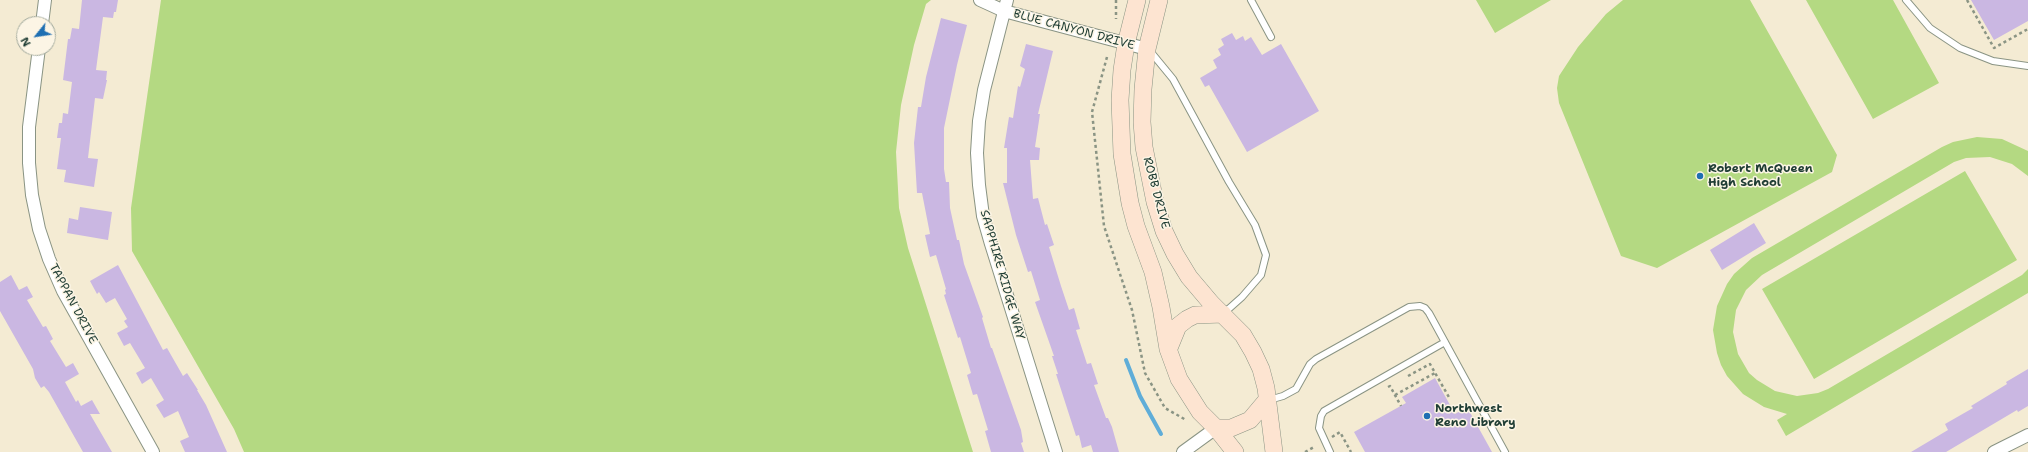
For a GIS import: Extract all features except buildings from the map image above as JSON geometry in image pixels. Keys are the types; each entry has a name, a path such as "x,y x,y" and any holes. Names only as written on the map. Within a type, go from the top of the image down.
{"street":[{"path":"43,16 45,0"},
{"name":"BLUE CANYON DRIVE","path":"980,0 1006,6 1126,44 1147,49"},
{"name":"ROBB DRIVE","path":"1137,0 1126,44 1122,70 1120,125 1126,183 1136,226 1158,290 1168,349 1179,379 1205,418 1216,428 1235,452"},
{"name":"ROBB DRIVE","path":"1159,0 1147,49 1143,89 1142,122 1144,147 1155,202 1164,230 1175,254 1200,291 1243,335 1253,352 1264,378 1274,452"},
{"name":"SAPPHIRE RIDGE WAY","path":"1006,6 984,90 979,121 977,153 979,185 983,216 991,244 1056,452"},
{"name":"TAPPAN DRIVE","path":"38,56 29,127 29,163 32,195 40,229 49,259 63,290 153,452"},
{"path":"1168,349 1178,326 1194,315 1222,314"},
{"path":"1183,452 1216,428 1231,428 1250,420 1261,410 1266,400"},
{"path":"1994,452 2028,435"}],"lane":[{"path":"1251,0 1271,37"},
{"path":"1906,0 1930,28 1960,48 1992,61 2028,66"},
{"path":"1147,49 1173,79 1229,182 1255,225 1266,255 1261,275 1242,297 1222,314"},
{"path":"1266,400 1283,396 1296,389 1310,364 1316,359 1409,307 1416,306 1425,308 1505,452"},
{"path":"1330,452 1319,428 1321,416 1324,411 1445,342"}],"path":[{"path":"1967,0 1994,48 2028,29"},
{"path":"1404,379 1430,364 1450,399"},
{"path":"1395,395 1435,373"},
{"path":"1383,390 1397,382"},
{"path":"1390,386 1401,406"},
{"path":"1328,434 1330,438 1340,432 1351,452"},
{"path":"1305,452 1314,447"}],"green space":[{"path":"161,0 931,0 926,4 914,45 901,105 896,152 899,208 908,248 973,452 244,452 234,429 132,251 131,208"},
{"path":"1476,0 1551,0 1495,33"},
{"path":"1623,0 1750,0 1837,155 1832,172 1657,268 1621,256 1559,103 1557,88 1559,76 1578,47 1606,14"},
{"path":"1806,0 1893,0 1939,83 1873,119"},
{"path":"1977,137 2002,139 2028,151 2028,176 2012,164 1990,157 1966,158 1954,162 1762,275 1746,290 1736,310 1733,332 1738,354 1749,373 1757,380 1775,391 1797,396 1818,393 1828,389 2022,275 2028,269 2028,293 1786,436 1777,420 1787,414 1764,407 1743,394 1727,376 1721,365 1717,353 1713,330 1717,306 1727,284 1734,274 1752,258 1942,147 1953,142"},
{"path":"1965,171 2017,260 1814,379 1762,289"}],"waterway":[{"path":"1126,360 1140,396 1161,434"}],"place":[{"name":"Robert McQueen High School","path":"1700,176"},
{"name":"Northwest Reno Library","path":"1427,416"}]}
